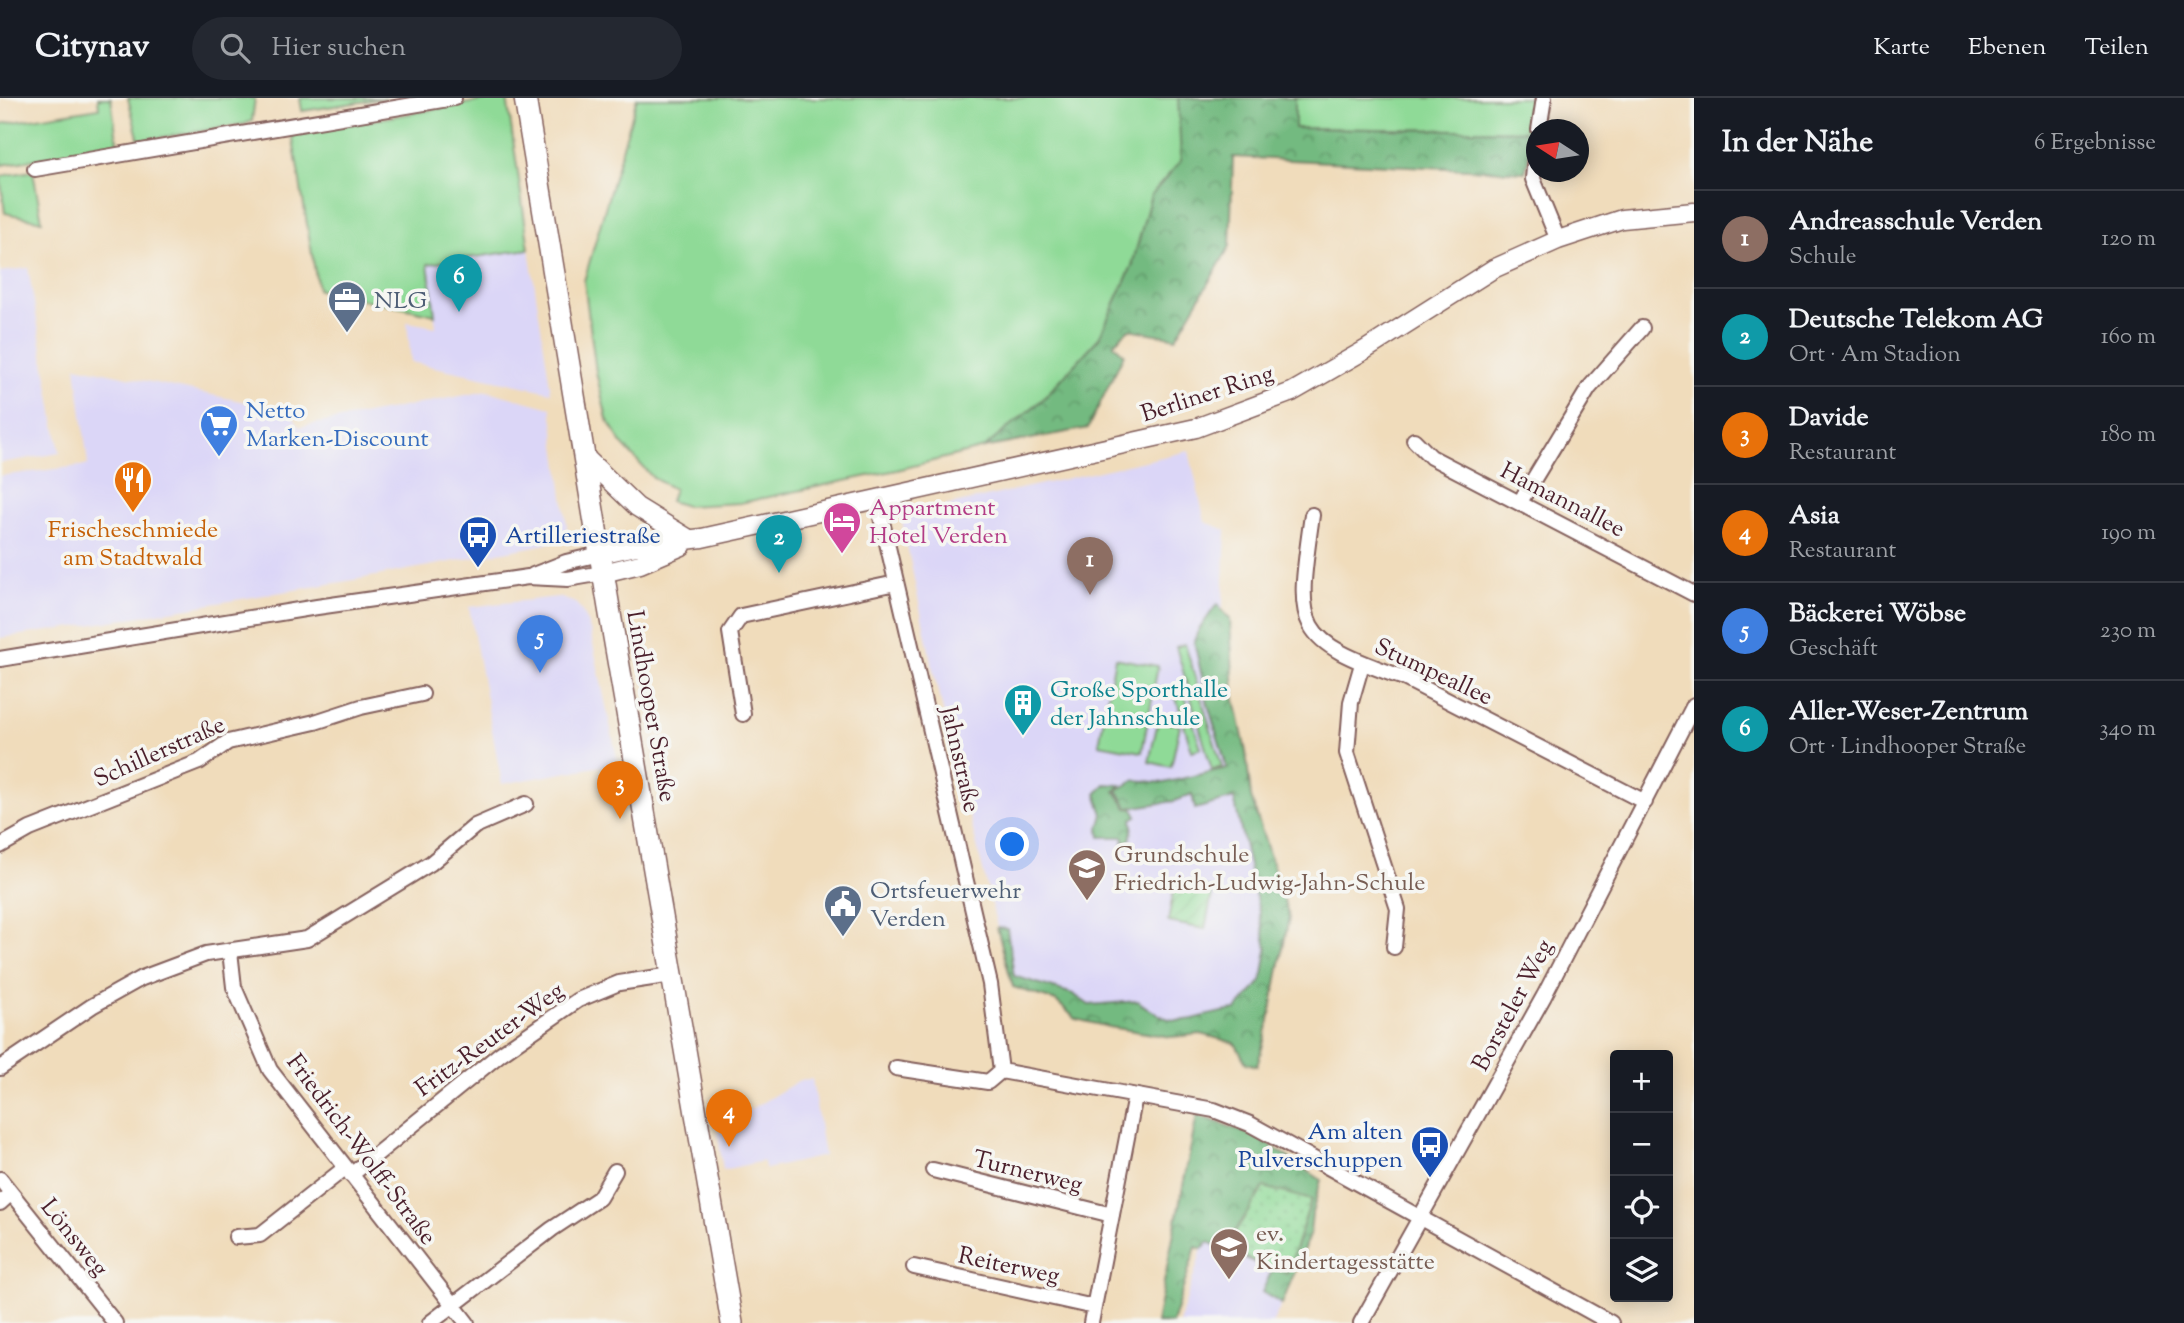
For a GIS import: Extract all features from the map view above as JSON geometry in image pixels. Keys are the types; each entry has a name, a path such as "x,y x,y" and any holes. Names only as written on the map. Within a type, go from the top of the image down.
{"main road":[{"name":"Lindhooper Straße","path":"525,98 586,458 601,563 732,1323"}],"street":[{"path":"35,169 454,98"},
{"path":"1541,119 1544,98"},
{"path":"1534,182 1558,240"},
{"name":"Berliner Ring","path":"601,563 636,546 696,538 877,500 1196,428 1292,391 1365,350 1493,269 1558,240 1622,219 1694,212"},
{"path":"1520,502 1589,388 1642,327"},
{"name":"Hamannallee","path":"1415,440 1431,457 1694,594"},
{"path":"586,458 637,507 696,538"},
{"name":"Jahnstraße","path":"877,500 990,984 1001,1071"},
{"name":"Stumpeallee","path":"1312,516 1303,580 1303,606 1306,620 1323,642 1363,664 1404,678 1645,802"},
{"path":"0,659 317,607 528,577 566,562 601,563"},
{"path":"743,714 730,632 741,616 896,583"},
{"path":"1363,664 1351,702 1347,753 1398,909 1394,947"},
{"name":"Schillerstraße","path":"0,846 30,829 199,762 228,742 422,694"},
{"name":"Borsteler Weg","path":"1361,1323 1544,996 1694,705"},
{"path":"0,1068 92,1006 142,978 206,954 307,939 431,863 475,826 526,804"},
{"name":"Friedrich-Wolff-Straße","path":"230,951 234,986 270,1070 467,1323"},
{"name":"Fritz-Reuter-Weg","path":"236,1237 260,1235 348,1172 500,1054 578,1000 619,983 672,975"},
{"path":"896,1068 988,1082 1001,1071 1214,1110 1250,1124 1611,1323"},
{"path":"1091,1323 1135,1096"},
{"name":"Turnerweg","path":"933,1170 1112,1215"},
{"path":"430,1323 552,1229 598,1198 615,1171"},
{"name":"Lönsweg","path":"0,1179 6,1198 115,1323"},
{"name":"Reiterweg","path":"914,1267 1094,1307"}],"shaded area":[{"path":"529,249 551,392 411,362 407,322 436,327 428,264"},
{"path":"28,268 60,453 0,463 0,272"},
{"path":"76,366 291,412 299,427 487,391 551,408 567,527 559,538 546,544 359,579 0,638 0,476 88,465"},
{"path":"1189,451 1205,522 1226,530 1222,624 1236,745 1258,819 1271,912 1270,983 1215,1028 1099,1017 1009,974 933,670 901,516"},
{"path":"558,597 576,603 585,616 618,763 502,784 469,607"},
{"path":"812,1079 824,1156 766,1169 763,1161 723,1170 718,1133 733,1120 800,1080"},
{"name":"ev. Kindertagesstätte","path":"1208,1242 1272,1271 1262,1292 1282,1304 1272,1323 1179,1323 1202,1249"}],"green space":[{"path":"98,98 111,98 118,146 1,165 0,124 99,108"},
{"path":"128,98 255,98 252,121 245,124 139,141"},
{"path":"300,98 386,98 302,111"},
{"path":"507,98 529,249 428,264 435,315 318,290 292,134"},
{"path":"637,98 1181,98 1181,161 1151,195 1132,266 1099,338 1043,399 984,448 897,470 740,503 686,506 670,501 674,489 653,478 622,444 607,419 596,372 584,281"},
{"path":"1178,98 1295,98 1295,128 1526,131 1525,172 1233,157 1230,246 1176,338 1129,329 1113,344 1124,354 1088,428 984,448 1043,399 1099,338 1132,266 1151,195 1181,161"},
{"path":"1295,98 1541,98 1538,119 1526,119 1526,131 1295,128"},
{"path":"33,171 42,221 5,213 0,176"},
{"path":"1217,604 1230,619 1234,695 1246,752 1251,797 1289,917 1267,1030 1257,1066 1246,1063 1235,1043 1201,1034 1171,1037 1076,1019 1056,1001 1013,987 997,928 1007,929 1014,976 1073,994 1089,1005 1138,1001 1165,1017 1185,1020 1236,1010 1262,981 1267,948 1234,798 1195,809 1192,794 1175,801 1128,808 1117,790 1135,780 1164,783 1227,768 1208,705 1194,641"},
{"path":"1185,644 1222,767 1212,770 1176,647"},
{"path":"1115,658 1158,666 1142,752 1099,744"},
{"path":"1183,689 1201,748 1192,751 1174,691"},
{"path":"1158,721 1180,725 1171,767 1149,762"},
{"path":"1105,784 1121,785 1115,791 1127,808 1133,809 1137,816 1132,819 1130,840 1123,843 1124,837 1100,837 1103,814 1096,794"},
{"path":"1175,882 1213,889 1205,929 1168,922"},
{"path":"1197,1115 1258,1137 1321,1180 1312,1213 1310,1233 1282,1304 1262,1292 1272,1270 1224,1249 1208,1242 1202,1249 1196,1247 1172,1323 1156,1323","holes":["1311,1200 1287,1274 1224,1249"]},
{"path":"1264,1187 1311,1200 1287,1274 1224,1249"}],"place":[{"name":"Aller-Weser-Zentrum","path":"459,312"},
{"name":"NLG","path":"347,334"},
{"name":"Netto Marken-Discount","path":"219,458"},
{"name":"Frischeschmiede am Stadtwald","path":"133,514"},
{"name":"Appartment Hotel Verden","path":"842,555"},
{"name":"Artilleriestraße","path":"478,569"},
{"name":"Deutsche Telekom AG","path":"779,573"},
{"name":"Andreasschule Verden","path":"1090,595"},
{"name":"Bäckerei Wöbse","path":"540,673"},
{"name":"Große Sporthalle der Jahnschule","path":"1023,737"},
{"name":"Davide","path":"620,819"},
{"name":"Grundschule Friedrich-Ludwig-Jahn-Schule","path":"1087,902"},
{"name":"Ortsfeuerwehr Verden","path":"843,938"},
{"name":"Asia","path":"729,1147"},
{"name":"Am alten Pulverschuppen","path":"1430,1179"},
{"name":"ev. Kindertagesstätte","path":"1229,1281"}]}
